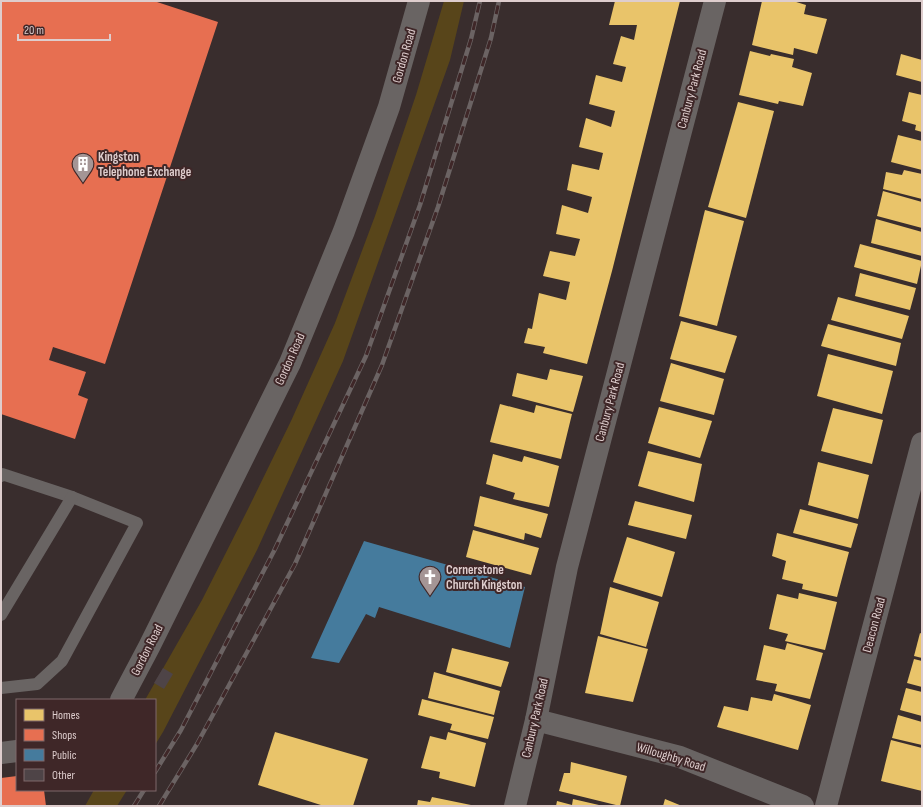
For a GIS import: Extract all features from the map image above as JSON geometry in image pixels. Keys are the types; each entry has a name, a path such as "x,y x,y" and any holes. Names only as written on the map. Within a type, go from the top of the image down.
{"street":[{"name":"Gordon Road","path":"122,699 290,363 344,231 389,107 419,1"},
{"name":"Canbury Park Road","path":"515,806 536,720 567,567 715,1"},
{"name":"Deacon Road","path":"826,806 922,443"},
{"name":"Willoughby Road","path":"536,720 680,758 803,806"},
{"path":"1,753 16,751"}],"lane":[{"path":"1,476 2,474 72,497 137,523 62,661 37,684 1,688"},
{"path":"1,615 72,497"}],"shaded area":[{"path":"444,1 464,1 450,60 343,361 257,550 156,743 156,699 146,699 202,600 248,509 291,421 335,323 375,216 416,95"},
{"path":"93,791 126,791 117,806 85,806"}],"building: Homes":[{"path":"615,1 680,1 587,364 543,353 545,347 524,343 528,328 532,329 539,293 566,300 570,282 543,276 550,251 575,256 580,239 556,234 562,205 588,213 592,197 567,190 572,164 599,170 603,153 579,147 586,118 611,127 615,111 589,104 596,75 622,82 626,67 613,64 621,36 634,40 637,25 609,25"},
{"path":"762,1 793,1 806,5 804,14 827,19 817,54 794,48 793,55 752,45"},
{"path":"750,51 770,56 771,54 794,59 792,67 812,73 803,106 779,101 778,104 739,95"},
{"path":"901,54 922,60 922,82 896,75"},
{"path":"909,92 922,95 922,132 915,130 916,125 902,121"},
{"path":"738,102 774,111 746,218 708,207"},
{"path":"898,135 922,141 922,170 891,162"},
{"path":"904,170 922,174 922,199 883,189 886,172 902,175"},
{"path":"883,191 922,202 922,228 877,216"},
{"path":"705,210 744,221 717,326 679,316"},
{"path":"876,219 922,232 922,256 871,243"},
{"path":"860,244 922,261 917,284 854,267"},
{"path":"860,273 916,288 910,310 855,296"},
{"path":"838,297 909,316 902,339 831,320"},
{"path":"681,321 737,336 725,373 670,359"},
{"path":"828,324 901,343 896,366 821,346"},
{"path":"828,354 893,371 882,414 817,396"},
{"path":"671,363 724,379 714,415 660,401"},
{"path":"550,369 583,376 573,412 512,396 517,373 547,380"},
{"path":"500,404 534,413 536,405 572,414 561,459 490,442"},
{"path":"659,407 712,421 700,458 648,443"},
{"path":"833,408 883,420 872,464 821,451"},
{"path":"648,451 702,464 694,502 638,486"},
{"path":"493,454 522,462 524,456 559,466 549,507 513,499 515,493 486,484"},
{"path":"818,462 869,475 858,519 808,505"},
{"path":"480,496 548,514 541,538 525,533 524,540 474,526"},
{"path":"635,501 692,515 686,539 628,525"},
{"path":"800,509 858,524 851,548 793,533"},
{"path":"473,530 539,548 531,575 466,557"},
{"path":"777,533 849,552 837,597 802,589 803,584 782,579 786,561 772,556"},
{"path":"627,537 675,552 662,597 613,582"},
{"path":"610,587 659,602 646,647 600,634"},
{"path":"799,593 837,602 825,650 785,641 788,634 769,629 777,594 798,599"},
{"path":"920,633 922,634 922,658 914,656"},
{"path":"598,636 648,649 633,702 585,693"},
{"path":"787,643 823,653 810,699 775,691 777,684 756,680 764,645 785,650"},
{"path":"452,648 509,662 501,687 446,672"},
{"path":"914,659 922,661 922,687 907,683"},
{"path":"434,672 500,691 494,715 428,698"},
{"path":"906,688 922,692 922,716 900,710"},
{"path":"774,694 811,705 798,750 717,727 724,706 748,711 751,697 772,701"},
{"path":"422,699 494,717 488,739 450,730 452,724 418,715"},
{"path":"898,715 922,722 922,745 892,738"},
{"path":"275,732 368,759 353,806 324,806 258,785"},
{"path":"448,732 486,743 475,787 439,778 440,772 421,768 430,736 446,740"},
{"path":"891,740 922,748 922,791 881,781"},
{"path":"571,762 627,776 620,806 559,791 564,773 570,773"},
{"path":"432,797 471,805 417,806 418,800 430,802"},
{"path":"573,799 599,806 556,806 557,801 572,805"},
{"path":"665,799 682,806 663,806"}],"building: Shops":[{"name":"Kingston Telephone Exchange","path":"1,1 154,1 218,22 105,364 53,347 49,360 86,372 78,395 88,399 75,439 1,414"},
{"path":"16,776 16,791 44,791 46,806 1,806 1,778"}],"building: Public":[{"name":"Cornerstone Church Kingston","path":"364,541 525,587 510,648 379,607 375,618 366,614 339,663 311,658"}],"building: Other":[{"path":"163,668 173,674 164,689 154,683"}],"railway":[{"path":"156,770 181,730 274,551 366,356 420,205 471,39 480,1"},
{"path":"159,806 197,744 295,564 382,365 438,207 491,38 499,1"},
{"path":"134,806 143,791"}],"place":[{"name":"Kingston Telephone Exchange","path":"83,184"},
{"name":"Cornerstone Church Kingston","path":"430,596"}]}
